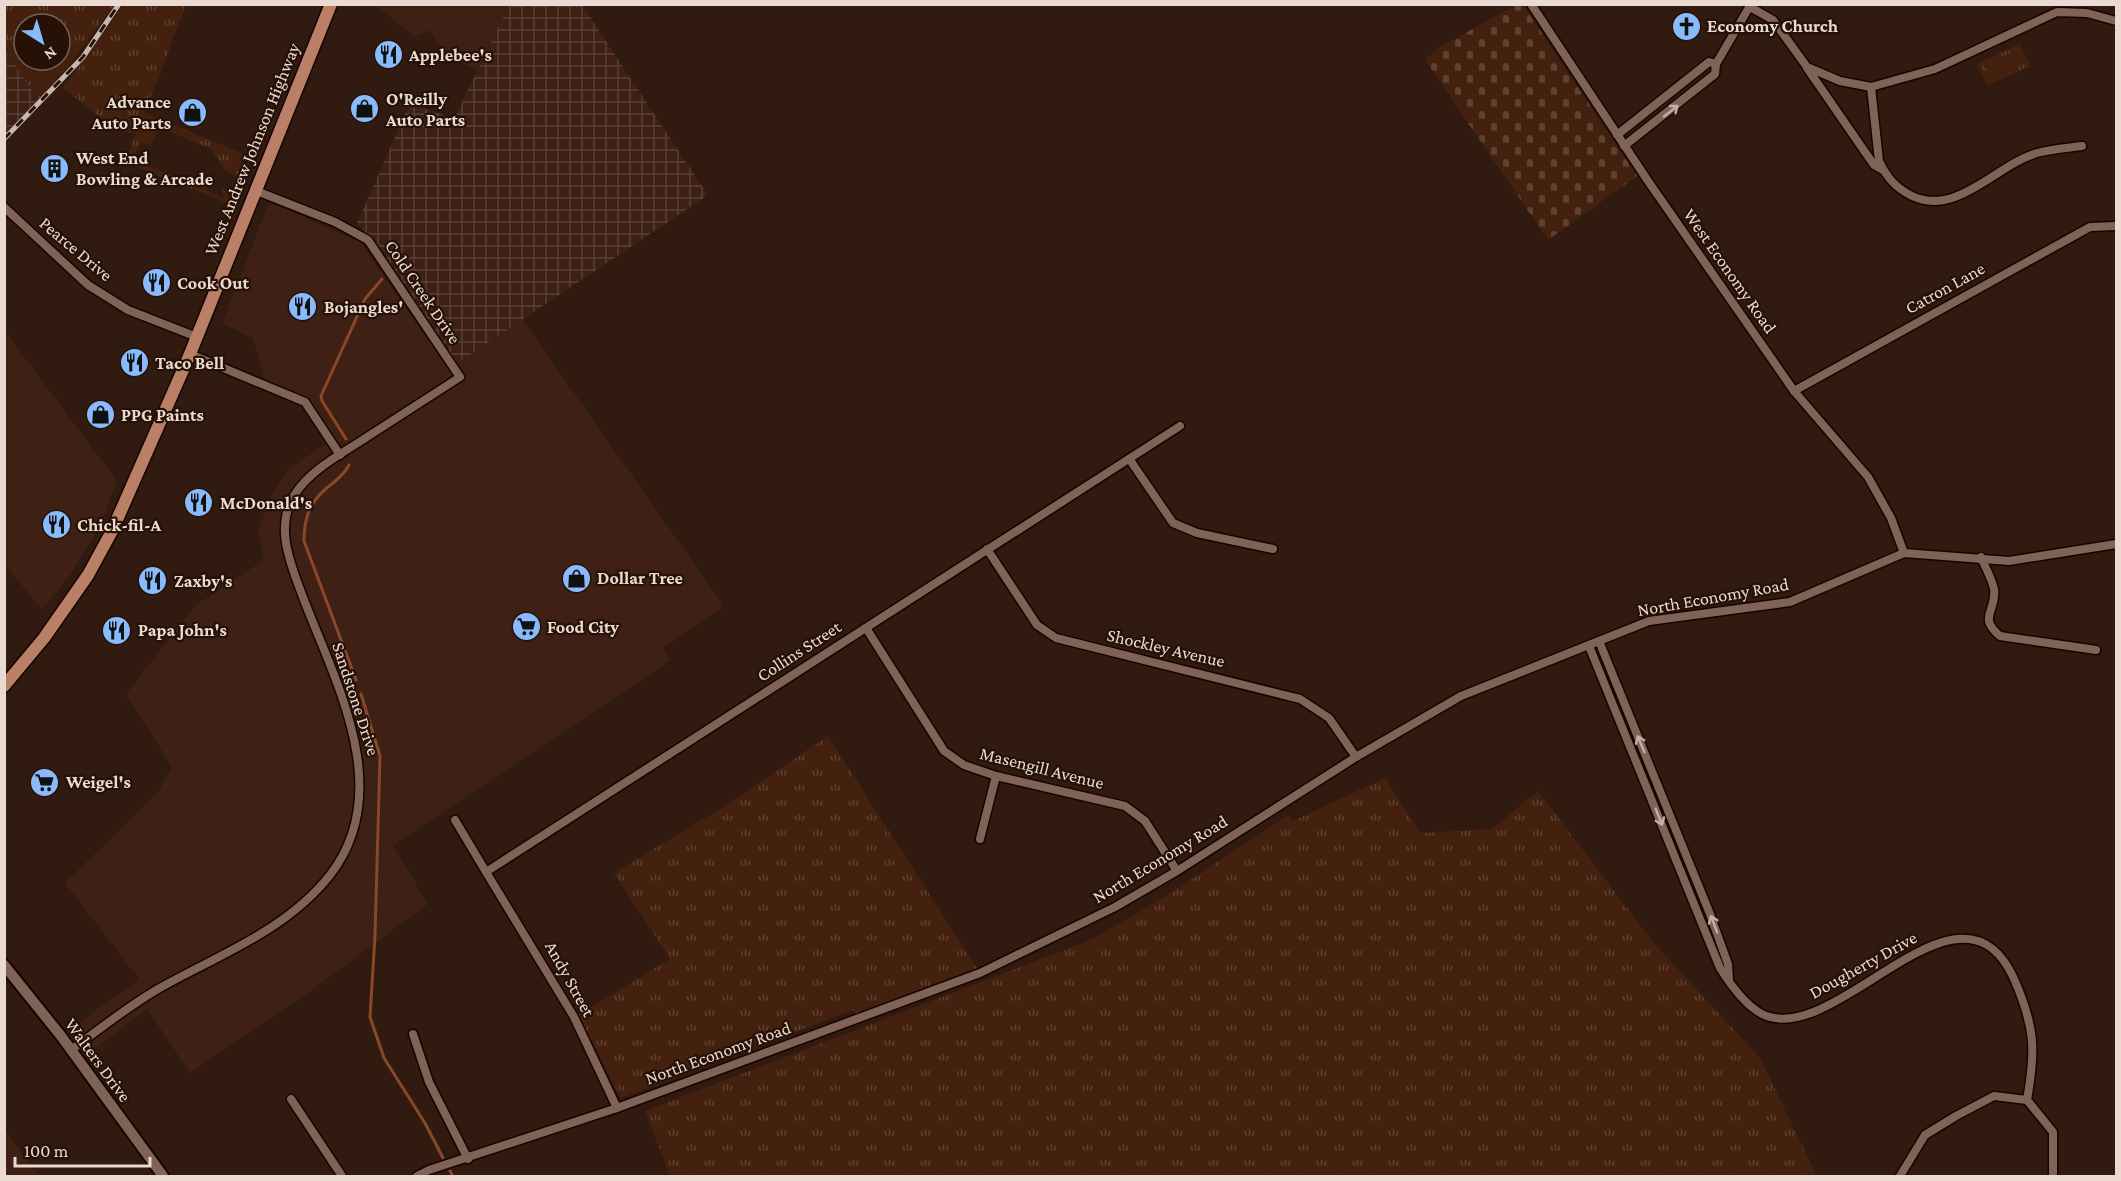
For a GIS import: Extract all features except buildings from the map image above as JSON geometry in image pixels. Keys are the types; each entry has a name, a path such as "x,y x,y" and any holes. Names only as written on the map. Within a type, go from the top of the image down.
{"main road":[{"name":"West Andrew Johnson Highway","path":"4,686 44,638 88,574 112,531 190,354 254,190 331,4"}],"street":[{"name":"West Economy Road","path":"1532,4 1624,146 1794,391 1868,477 1891,518 1904,553"},
{"path":"1624,146 1715,74 1716,64 1751,6 1773,20 1874,165 1883,170"},
{"path":"1807,67 1840,81 1871,87 1935,69 2055,8 2116,21"},
{"path":"1617,135 1709,62 1716,64"},
{"path":"1871,87 1879,161 1883,170 1896,189 1927,203 1946,201 2036,153 2082,146"},
{"name":"Cold Creek Drive","path":"254,190 335,222 368,240 460,377"},
{"name":"Pearce Drive","path":"4,207 88,285 128,310 197,336"},
{"name":"Catron Lane","path":"1794,391 2091,227 2116,226"},
{"path":"190,354 305,402 340,455"},
{"name":"Sandstone Drive","path":"71,1050 130,1006 264,933 307,899 330,875 345,852 356,823 361,792 361,770 347,715 291,564 284,531 294,496 303,484 340,455 460,377"},
{"name":"Collins Street","path":"486,872 1180,426"},
{"path":"1130,460 1173,523 1197,532 1273,549"},
{"path":"1904,553 1982,557 2009,561 2116,544"},
{"name":"Shockley Avenue","path":"987,549 1037,625 1056,638 1300,699 1329,718 1356,757"},
{"name":"North Economy Road","path":"417,1176 429,1170 617,1108 980,973 1115,907 1177,871 1356,757 1461,696 1649,621 1790,602 1904,553"},
{"path":"1982,557 1994,589 1988,620 1990,628 2000,636 2096,650"},
{"name":"Masengill Avenue","path":"866,628 944,751 964,765 996,776 1125,806 1145,820 1177,871"},
{"name":"Dougherty Drive","path":"1599,641 1720,940 1730,981"},
{"name":"Dougherty Drive","path":"1589,646 1720,968 1746,1002 1764,1015 1778,1017 1806,1015 1832,1004 1910,955 1945,941 1967,939 1995,949 2009,968 2030,1016 2034,1054 2027,1100"},
{"path":"1640,770 1650,765"},
{"path":"980,839 996,776"},
{"path":"455,820 486,872"},
{"name":"Andy Street","path":"486,872 574,1017 617,1108"},
{"name":"Walters Drive","path":"4,965 71,1050 163,1176"},
{"path":"413,1034 429,1082 468,1159"},
{"path":"1900,1176 1925,1135 1994,1096 2027,1100 2053,1132 2053,1176"},
{"path":"291,1098 342,1176"}],"shaded area":[{"path":"375,5 509,5 477,70 447,56 430,30 415,37"},
{"path":"509,5 582,5 708,195 453,366 357,223 410,103 454,119"},
{"path":"5,50 12,61 12,72 20,72 38,100 4,133"},
{"path":"268,205 276,205 360,242 448,369 522,319 724,606 663,648 671,660 393,845 428,904 301,998 190,1073 147,1009 79,1061 61,1036 139,979 65,883 158,792 172,767 126,694 196,605 264,560 258,530 270,499 286,471 331,440 305,402 266,384 253,339 222,323"},
{"path":"5,331 117,481 99,529 70,575 42,610 5,565"},
{"path":"5,1130 38,1176 5,1176"}],"green space":[{"path":"5,4 114,5 72,61 72,12 12,12 12,61 5,50"},
{"path":"124,5 186,5 145,113 246,155 237,178 223,168 211,149 159,127 151,146 141,142 134,159 191,184 205,183 207,191 223,198 222,189 231,192 226,203 125,162 136,134 117,130 63,88"},
{"path":"1516,5 1523,5 1637,176 1548,240 1425,60 1438,48"},
{"path":"2020,44 2030,66 1987,86 1977,64"},
{"path":"2015,51 2021,65 1992,79 1985,65"},
{"path":"20,72 63,72 38,100"},
{"path":"828,736 980,973 859,1018 853,1010 621,1098 578,1015 670,959 614,873 725,806"},
{"path":"1385,778 1420,833 1492,829 1538,791 1653,942 1760,1058 1817,1176 670,1176 645,1111 1093,939 1171,893 1285,817 1289,816 1293,821"}],"waterway":[{"path":"346,439 321,396 365,299 382,279"},
{"path":"349,465 342,475 319,495 310,508 305,523 304,541 356,680"},
{"path":"361,694 380,756 375,936 370,1017 384,1058 425,1123 443,1158"},
{"path":"450,1171 453,1176"}],"railway":[{"path":"4,139 83,57 119,4"}],"place":[{"name":"Economy Church","path":"1686,26"},
{"name":"Applebee's","path":"388,55"},
{"name":"O'Reilly Auto Parts","path":"365,109"},
{"name":"Advance Auto Parts","path":"192,112"},
{"name":"West End Bowling & Arcade","path":"55,168"},
{"name":"Cook Out","path":"156,283"},
{"name":"Bojangles'","path":"303,307"},
{"name":"Taco Bell","path":"134,363"},
{"name":"PPG Paints","path":"100,415"},
{"name":"McDonald's","path":"199,503"},
{"name":"Chick-fil-A","path":"56,525"},
{"name":"Dollar Tree","path":"576,578"},
{"name":"Zaxby's","path":"153,581"},
{"name":"Food City","path":"526,627"},
{"name":"Papa John's","path":"117,630"},
{"name":"Weigel's","path":"45,782"}]}
